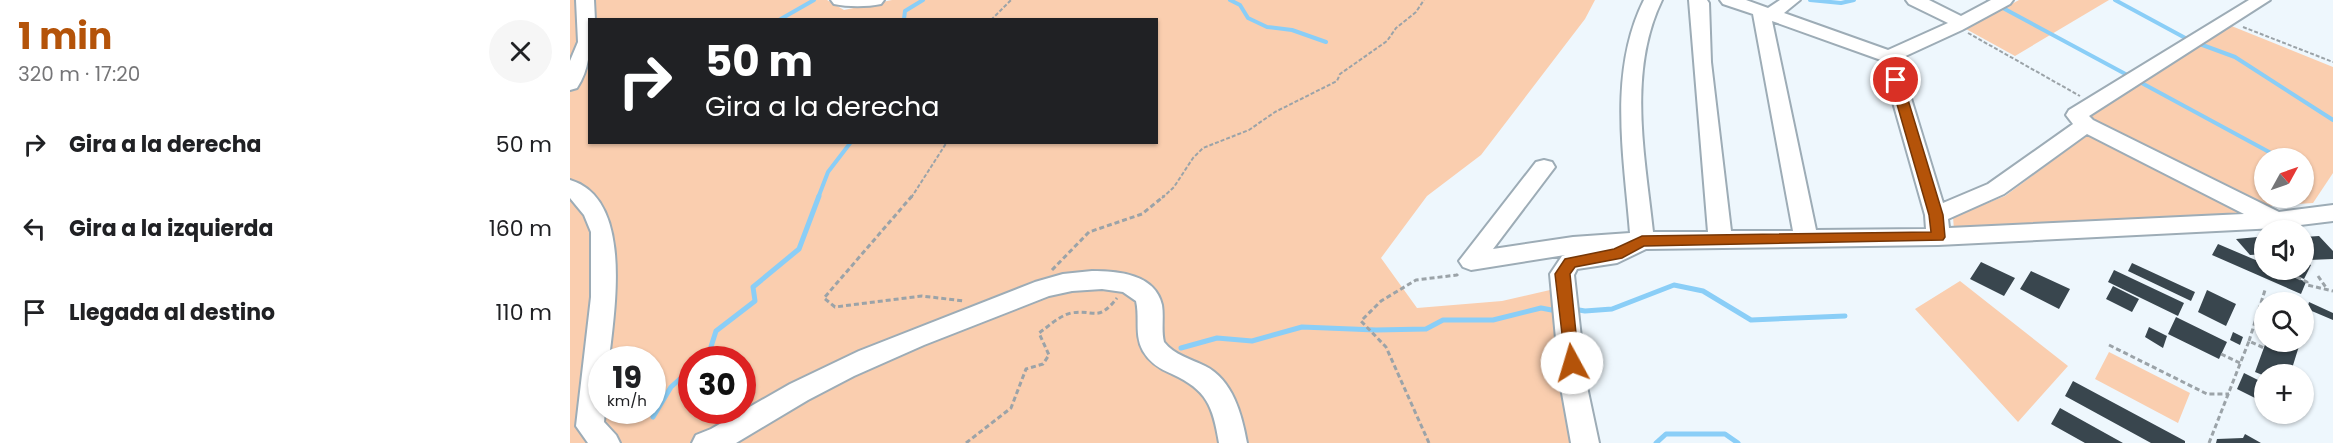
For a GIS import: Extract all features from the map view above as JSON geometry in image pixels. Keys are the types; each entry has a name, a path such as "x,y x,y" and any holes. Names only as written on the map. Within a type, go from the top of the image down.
{"street":[{"path":"570,84 586,42 585,0"},
{"path":"840,0 874,0"},
{"path":"1642,241 1632,116 1633,59 1644,13 1653,0"},
{"path":"1698,0 1720,239"},
{"path":"1729,0 1889,57 1959,25 2004,0"},
{"path":"1766,14 1791,0"},
{"path":"1916,0 1959,25"},
{"path":"2261,0 2076,115 2086,124 2276,220 2333,213"},
{"path":"1766,14 1806,238"},
{"path":"1889,57 1937,226"},
{"path":"1937,226 1996,189 2086,124"},
{"path":"1471,261 1544,167"},
{"path":"570,188 581,195 594,212 602,232 603,297 590,426 606,443"},
{"path":"1471,261 1573,245 1642,241 1806,238 1937,226 2254,220"},
{"path":"1585,443 1574,382 1562,274 1570,262 1617,254 1642,241"},
{"path":"706,443 720,438 800,391 874,356 1039,289 1065,282 1098,280 1126,284 1144,292 1148,300 1150,341 1155,351 1170,362 1201,377 1218,393 1230,420 1233,443"}],"path":[{"path":"992,18 993,15 1007,8 1011,0"},
{"path":"1039,289 1053,267 1069,254 1089,232 1124,222 1151,207 1174,187 1193,158 1203,148 1249,130 1275,112 1337,81 1340,74 1387,41 1396,28 1416,12 1424,0"},
{"path":"2228,21 2333,62"},
{"path":"1959,25 2094,104"},
{"path":"946,144 909,202 824,298 835,307 922,296 998,307"},
{"path":"1429,443 1386,347 1361,321 1381,301 1416,279 1457,275 1471,261"},
{"path":"2319,276 2331,291"},
{"path":"2303,280 2307,282 2307,285 2331,291"},
{"path":"966,443 1011,408 1026,369 1043,364 1049,355 1039,333 1064,315 1099,315 1110,309 1126,284"},
{"path":"2209,443 2249,341 2265,290"},
{"path":"2249,341 2254,343"},
{"path":"2109,345 2207,394 2229,394"},
{"path":"2221,354 2240,363"}],"shaded area":[{"path":"570,0 827,0 844,10 892,0 1595,0 1585,19 1481,155 1427,196 1381,258 1417,308 1502,301 1563,287 1591,443 570,443"},
{"path":"2019,0 2109,0 2015,56 1966,29"},
{"path":"2229,25 2333,67 2333,173 2314,202 2314,148 2254,148 2254,200 2087,119"},
{"path":"2091,132 2254,214 1954,230 1953,217 2005,196"},
{"path":"1960,281 2068,366 2018,422 1915,309"},
{"path":"2109,352 2190,393 2178,423 2095,379"}],"building":[{"path":"2314,236 2319,236 2333,251 2333,259 2314,260"},
{"path":"2254,237 2254,255 2250,255 2236,239"},
{"path":"2218,244 2254,259 2254,273 2212,255"},
{"path":"1981,262 2015,278 2004,296 1970,279"},
{"path":"2132,263 2195,292 2191,301 2128,271"},
{"path":"2114,270 2184,303 2178,316 2108,282"},
{"path":"2031,271 2070,289 2059,309 2020,289"},
{"path":"2269,280 2306,282 2302,292 2296,292"},
{"path":"2113,286 2139,299 2132,312 2106,299"},
{"path":"2207,290 2236,304 2226,326 2198,312"},
{"path":"2314,304 2333,313 2333,320 2314,312"},
{"path":"2176,317 2227,342 2219,359 2168,334"},
{"path":"2149,327 2167,336 2163,348 2145,337"},
{"path":"2233,332 2243,337 2240,345 2230,340"},
{"path":"2262,352 2297,352 2293,364 2258,364"},
{"path":"2244,373 2254,378 2254,398 2237,389"},
{"path":"2073,381 2185,443 2151,443 2065,396"},
{"path":"2060,408 2123,443 2085,443 2051,424"},
{"path":"2245,434 2261,443 2216,443 2217,439 2243,438"}],"waterway":[{"path":"782,18 814,0"},
{"path":"904,18 905,11 923,0"},
{"path":"1230,0 1240,5 1248,18 1267,27 1292,30 1326,42"},
{"path":"1810,0 1841,3 1854,0"},
{"path":"1988,0 2131,77"},
{"path":"2115,0 2189,40"},
{"path":"2197,43 2235,57 2333,120"},
{"path":"2138,81 2262,148"},
{"path":"818,198 828,172 849,144"},
{"path":"711,346 716,331 755,301 753,287 799,249 819,196"},
{"path":"1573,309 1585,311 1612,309 1674,285 1703,291 1751,320 1845,316"},
{"path":"1181,348 1217,338 1252,341 1302,327 1376,330 1426,329 1443,320 1493,320 1541,308 1557,311"},
{"path":"666,395 678,381"},
{"path":"1656,443 1666,434 1725,434 1738,443"}],"route":[{"path":"1572,363 1562,274 1570,262 1617,254 1642,241 1938,237 1936,215 1896,80"}]}
